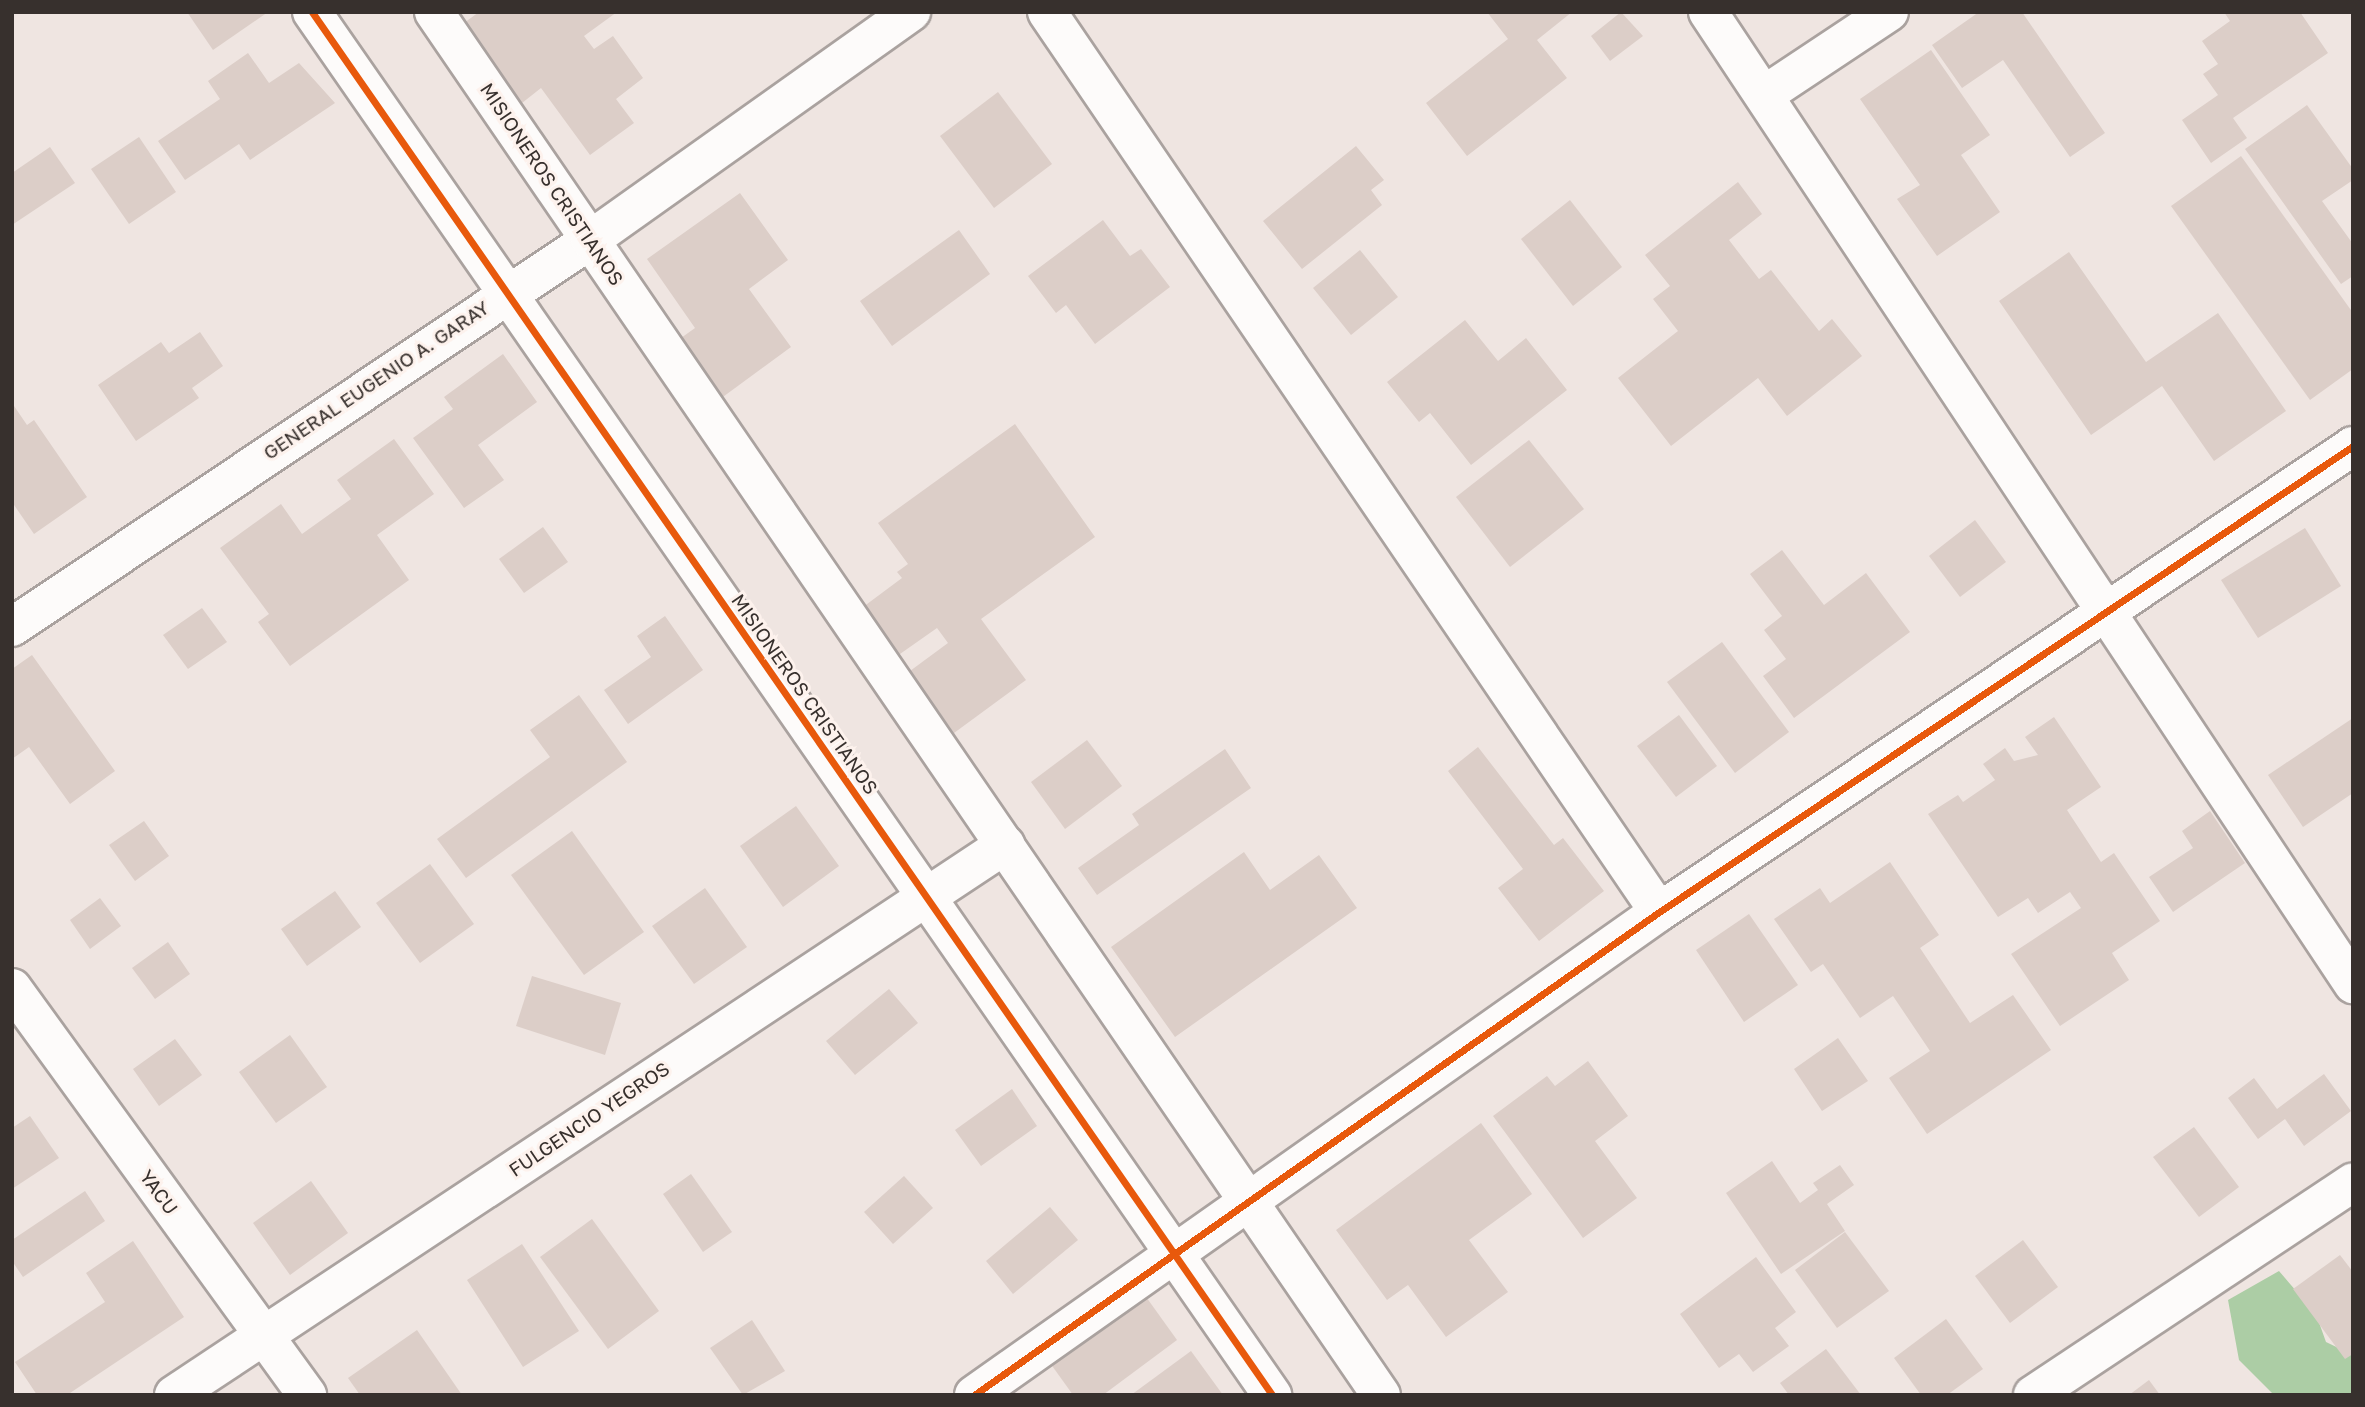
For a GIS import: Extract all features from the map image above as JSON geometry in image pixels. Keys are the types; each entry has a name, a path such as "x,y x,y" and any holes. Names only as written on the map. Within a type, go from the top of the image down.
{"street":[{"name":"MISIONEROS CRISTIANOS","path":"312,12 503,294 927,895 1272,1395"},
{"name":"MISIONEROS CRISTIANOS","path":"434,12 1381,1395"},
{"name":"GENERAL EUGENIO A. GARAY","path":"12,627 503,294 590,240 911,12"},
{"path":"1048,12 1659,912"},
{"path":"1708,12 2106,618 2353,984"},
{"path":"1764,95 1889,12"},
{"path":"974,1395 1177,1257 1247,1199 1659,912 2106,618 2353,446"},
{"name":"FULGENCIO YEGROS","path":"174,1395 1005,845"},
{"name":"YACU","path":"12,988 307,1395"},
{"path":"2033,1395 2353,1182"}],"green space":[{"path":"2279,1271 2316,1314 2326,1342 2353,1355 2353,1395 2274,1395 2239,1360 2228,1300"}],"building":[{"path":"187,12 268,12 213,50"},
{"path":"479,12 617,12 584,36 594,49 613,36 643,78 616,99 634,123 590,155 541,88 522,103 464,23"},
{"path":"1487,12 1572,12 1537,40 1567,78 1467,156 1426,103 1508,39"},
{"path":"1621,12 1643,36 1610,61 1591,36"},
{"path":"1979,12 2022,12 2105,133 2070,157 2003,60 1962,88 1932,45"},
{"path":"2224,12 2300,12 2328,53 2233,118 2247,138 2211,163 2182,120 2218,95 2203,74 2218,64 2202,41 2230,21"},
{"path":"1931,50 1990,135 1961,155 2000,212 1937,256 1897,199 1920,185 1860,99"},
{"path":"248,53 269,83 299,63 335,103 250,160 239,144 185,180 158,141 220,99 208,81"},
{"path":"998,92 1052,164 994,208 940,136"},
{"path":"2307,105 2353,169 2353,180 2322,201 2353,244 2353,276 2341,284 2245,149"},
{"path":"139,137 176,192 129,224 91,169"},
{"path":"1356,146 1384,180 1371,190 1382,205 1302,269 1263,221"},
{"path":"50,147 75,183 12,225 12,173"},
{"path":"2241,156 2353,313 2353,369 2310,400 2171,206"},
{"path":"1738,182 1762,214 1729,240 1759,279 1771,270 1819,331 1832,319 1862,356 1787,416 1758,378 1671,446 1618,378 1678,331 1653,299 1670,286 1645,255"},
{"path":"740,193 788,260 749,289 791,347 716,402 674,343 695,328 647,259"},
{"path":"1570,200 1622,267 1573,306 1521,239"},
{"path":"1103,220 1130,256 1141,249 1170,287 1095,344 1066,305 1056,313 1028,276"},
{"path":"959,230 990,274 892,346 860,301"},
{"path":"1360,250 1398,297 1351,335 1313,288"},
{"path":"2069,252 2146,362 2218,313 2286,411 2214,461 2162,386 2091,435 1999,301"},
{"path":"1465,320 1498,361 1526,338 1567,390 1471,465 1430,413 1419,422 1387,382"},
{"path":"200,332 223,366 192,388 199,398 136,441 98,385 161,342 169,353"},
{"path":"503,354 537,402 478,445 504,480 464,508 413,438 453,409 444,397"},
{"path":"12,403 27,425 34,420 87,497 34,534 12,502"},
{"path":"1015,424 1095,537 981,619 1026,680 954,733 910,671 948,643 937,628 890,661 855,613 902,578 897,572 908,564 878,523"},
{"path":"394,439 434,494 377,535 409,580 290,666 258,622 269,614 220,548 281,504 302,534 351,499 337,480"},
{"path":"1529,440 1584,509 1510,567 1456,497"},
{"path":"1975,520 2006,562 1960,597 1929,556"},
{"path":"543,527 568,562 524,593 499,559"},
{"path":"2305,528 2341,586 2258,638 2221,580"},
{"path":"1782,550 1824,605 1866,573 1910,632 1794,718 1763,676 1786,659 1764,630 1782,616 1750,574"},
{"path":"202,608 227,642 188,669 163,635"},
{"path":"665,616 703,670 628,724 604,690 651,657 637,636"},
{"path":"1722,642 1789,732 1735,773 1667,682"},
{"path":"32,655 115,771 70,804 29,747 12,759 12,669"},
{"path":"579,695 627,762 466,878 437,839 550,757 530,730"},
{"path":"1679,715 1717,766 1676,797 1637,746"},
{"path":"2054,717 2101,787 2067,810 2101,862 2114,853 2160,921 2112,953 2129,980 2060,1026 2011,954 2081,908 2070,892 2038,913 2028,898 1998,917 1928,814 1958,795 1963,802 1995,780 1983,764 2005,748 2014,761 2038,755 2025,737"},
{"path":"2353,718 2353,793 2303,827 2268,775"},
{"path":"1087,740 1122,786 1065,829 1031,782"},
{"path":"1478,747 1554,845 1563,838 1604,891 1539,941 1498,888 1523,869 1448,771"},
{"path":"1225,749 1251,788 1097,895 1078,868 1139,825 1132,814"},
{"path":"796,806 839,866 783,907 740,846"},
{"path":"2210,811 2245,863 2173,912 2149,877 2193,848 2182,831"},
{"path":"144,821 169,856 135,881 109,845"},
{"path":"572,831 644,932 584,975 511,875"},
{"path":"1244,852 1270,890 1319,855 1357,908 1175,1037 1111,947"},
{"path":"1890,862 1939,935 1920,948 1970,1023 2013,995 2051,1050 1927,1134 1889,1078 1930,1051 1893,996 1860,1018 1823,964 1811,972 1774,919 1820,888 1830,903"},
{"path":"430,864 474,924 420,963 376,903"},
{"path":"705,888 747,947 694,984 652,926"},
{"path":"335,891 361,927 307,966 281,929"},
{"path":"100,898 121,926 90,949 70,920"},
{"path":"1749,914 1798,985 1744,1022 1696,950"},
{"path":"168,942 190,974 155,999 132,968"},
{"path":"532,976 621,1003 605,1055 516,1026"},
{"path":"889,989 918,1023 855,1075 826,1041"},
{"path":"290,1035 327,1087 276,1123 239,1072"},
{"path":"1838,1038 1868,1081 1822,1111 1794,1069"},
{"path":"175,1039 202,1075 159,1106 133,1069"},
{"path":"1588,1061 1628,1116 1595,1141 1637,1198 1583,1238 1493,1116 1547,1076 1555,1086"},
{"path":"2324,1074 2351,1111 2304,1146 2285,1119 2258,1139 2228,1098 2254,1078 2277,1109"},
{"path":"1012,1089 1037,1126 981,1166 955,1130"},
{"path":"30,1116 59,1158 12,1189 12,1128"},
{"path":"1481,1123 1532,1194 1469,1240 1508,1292 1446,1337 1408,1285 1387,1300 1336,1230"},
{"path":"2194,1127 2239,1187 2199,1217 2153,1157"},
{"path":"1772,1161 1800,1203 1818,1190 1813,1183 1840,1165 1854,1185 1827,1204 1845,1231 1781,1274 1726,1193"},
{"path":"691,1174 732,1232 703,1252 663,1194"},
{"path":"904,1176 933,1208 893,1244 864,1212"},
{"path":"311,1181 348,1233 290,1275 253,1223"},
{"path":"85,1191 105,1221 23,1277 12,1261 12,1240"},
{"path":"1050,1207 1078,1240 1013,1294 986,1261"},
{"path":"592,1219 659,1311 608,1349 540,1257"},
{"path":"1845,1232 1889,1291 1837,1328 1795,1270"},
{"path":"2023,1240 2058,1287 2010,1323 1975,1276"},
{"path":"133,1241 184,1317 67,1395 37,1395 15,1362 105,1302 86,1273"},
{"path":"522,1244 579,1331 523,1367 467,1280"},
{"path":"2340,1255 2353,1272 2353,1354 2345,1359 2293,1289"},
{"path":"1756,1257 1796,1312 1775,1328 1789,1346 1753,1372 1739,1354 1719,1368 1680,1314"},
{"path":"1144,1294 1177,1340 1103,1395 1073,1395 1050,1363"},
{"path":"1946,1319 1983,1369 1947,1395 1921,1395 1894,1358"},
{"path":"752,1320 785,1371 743,1395 710,1348"},
{"path":"417,1330 462,1395 360,1395 348,1378"},
{"path":"1826,1349 1861,1395 1789,1395 1780,1383"},
{"path":"1191,1351 1223,1395 1131,1395"},
{"path":"2149,1380 2160,1395 2129,1395"}],"cycle path":[{"path":"312,12 1272,1395"},
{"path":"974,1395 1659,912 2353,446"}]}
